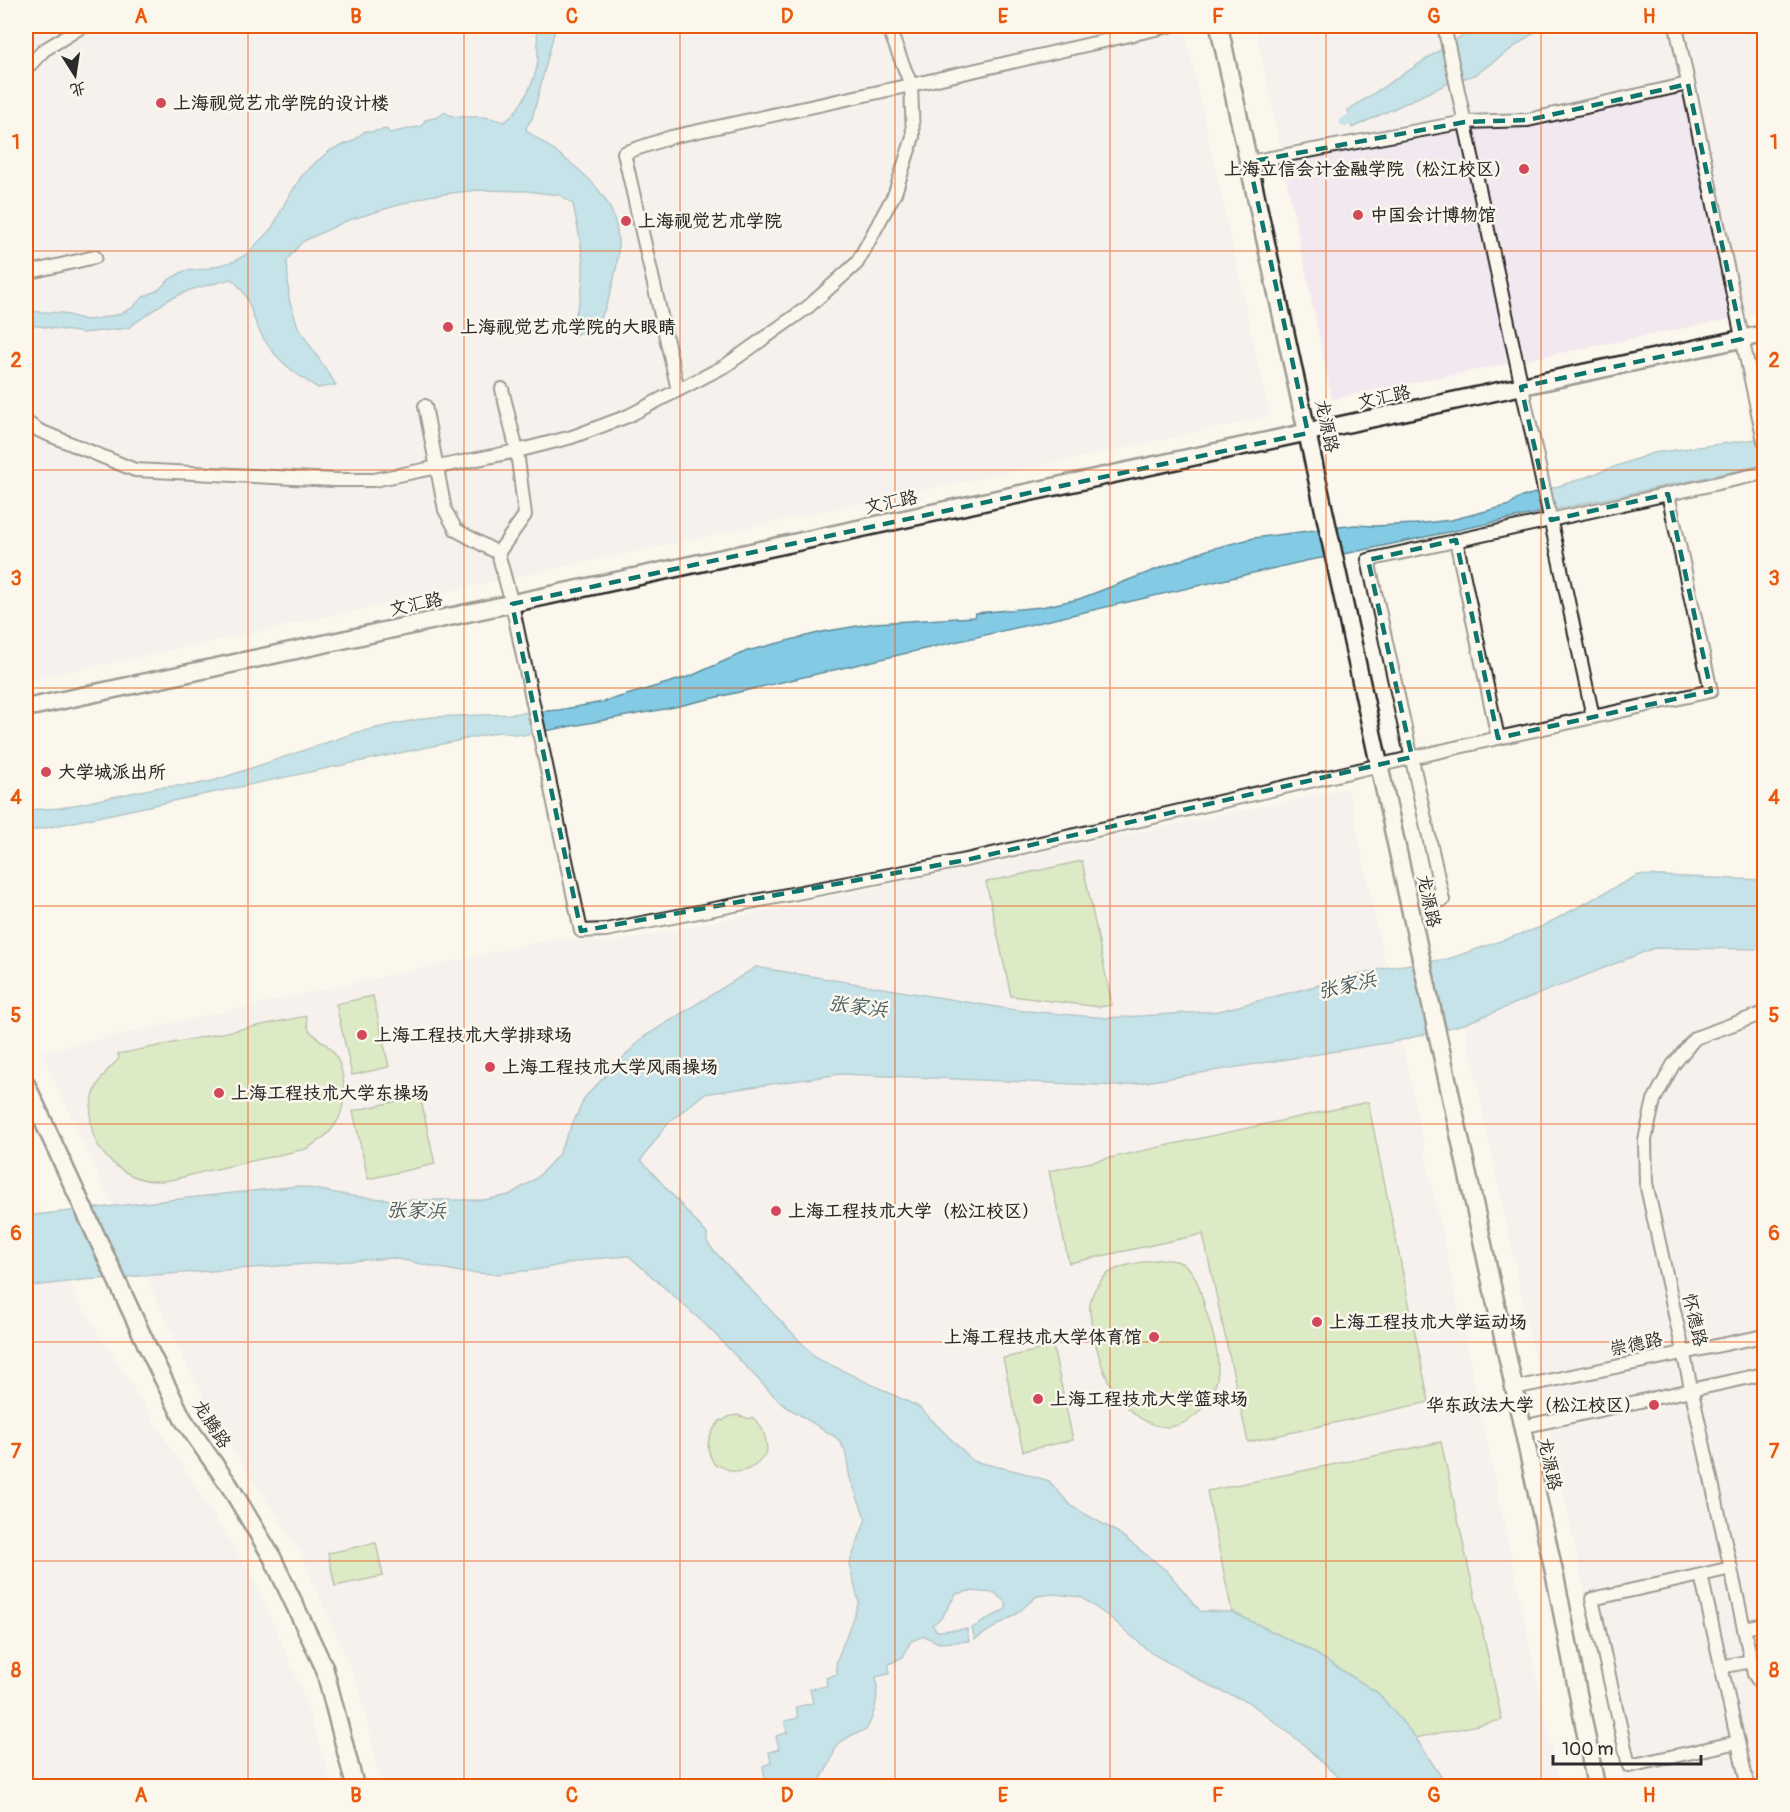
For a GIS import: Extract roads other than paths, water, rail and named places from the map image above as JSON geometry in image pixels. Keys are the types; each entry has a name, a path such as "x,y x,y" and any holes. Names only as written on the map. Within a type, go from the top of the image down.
{"main road":[{"name":"龙源路","path":"1219,26 1557,1586 1596,1786"},
{"name":"文汇路","path":"26,708 1764,334"},
{"name":"龙腾路","path":"26,1084 183,1419 230,1485 272,1557 324,1667 355,1786"}],"street":[{"path":"26,69 44,50 83,26"},
{"path":"26,422 40,431 135,470 374,480 517,451 572,437 628,416 725,366 808,307 857,263 895,193 913,137 911,85 889,29 885,26"},
{"path":"678,390 624,153 671,136 911,85 1169,26"},
{"path":"1676,26 1764,439"},
{"path":"1445,30 1593,717"},
{"path":"1249,162 1465,122 1528,120 1688,84"},
{"path":"26,273 95,257"},
{"path":"498,553 525,515 517,451 502,389"},
{"path":"425,406 445,510 456,530 498,553 512,604 581,932 606,930 966,860 1711,691 1668,494"},
{"path":"1443,900 1368,560 1764,473"},
{"path":"1456,540 1498,738"},
{"name":"怀德路","path":"1764,1013 1695,1038 1673,1065 1654,1101 1645,1140 1646,1183 1754,1674 1764,1689"},
{"name":"崇德路","path":"1514,1388 1764,1336"},
{"path":"1522,1427 1764,1374"},
{"path":"1731,1568 1592,1599 1629,1766 1738,1742"},
{"path":"1701,1575 1747,1783"},
{"path":"1744,1628 1764,1624"},
{"path":"1721,1667 1751,1661"}],"water":[{"path":"535,26 554,26 554,33 532,119 526,127 527,131 587,177 612,212 617,233 618,258 612,287 601,317 591,327 575,335 571,327 583,279 582,252 573,204 560,195 526,191 477,190 428,196 346,221 302,242 287,260 289,299 298,327 336,385 318,388 276,355 263,338 246,296 231,279 190,290 168,300 128,328 83,333 26,324 26,311 62,313 85,320 120,314 184,271 205,269 235,261 247,254 272,228 301,177 316,162 331,150 353,141 365,131 386,129 390,133 422,126 425,120 438,117 445,112 453,116 484,117 504,122 519,106 534,77 538,56"},
{"path":"1477,26 1543,26 1475,75 1451,82 1352,128 1348,110"},
{"path":"1764,438 1764,465 1305,561 670,708 523,735 499,732 26,832 26,810 60,808 160,787 194,785 216,780 358,732 431,717 559,710 603,702 691,676 747,651 822,632 875,623 975,617 976,613 1041,607 1079,599 1207,550 1254,538 1355,525 1416,524 1451,520 1510,505 1519,498 1653,453"},
{"name":"张家浜","path":"1638,875 1764,880 1764,949 1654,948 1464,1024 1398,1041 1121,1086 841,1074 704,1094 668,1123 641,1160 707,1234 707,1242 714,1251 816,1358 919,1407 973,1461 1049,1481 1071,1506 1117,1532 1167,1571 1200,1611 1232,1612 1310,1650 1378,1693 1416,1738 1447,1786 1347,1786 1303,1744 1249,1702 1216,1689 1151,1653 1112,1619 1081,1597 1054,1594 1037,1596 1015,1615 975,1639 972,1628 1006,1609 1006,1603 995,1593 969,1591 956,1594 942,1617 932,1625 937,1631 967,1629 969,1641 939,1643 924,1636 911,1641 903,1657 889,1664 889,1674 876,1677 876,1705 869,1724 866,1730 837,1744 822,1777 822,1786 762,1786 765,1778 763,1766 771,1763 769,1752 779,1749 776,1736 787,1733 785,1721 798,1718 796,1707 813,1703 810,1689 827,1686 826,1678 837,1674 836,1663 859,1602 849,1565 866,1519 850,1478 845,1450 837,1438 782,1404 706,1325 629,1256 591,1259 535,1270 494,1274 460,1272 393,1258 83,1280 26,1287 26,1216 298,1186 352,1196 393,1200 484,1200 509,1195 537,1178 558,1155 585,1097 642,1038 756,967 1015,1010 1107,1018 1219,1011 1389,967 1448,959 1541,927"}],"waterway":[{"path":"1345,122 1362,112"}],"place":[{"name":"上海视觉艺术学院的设计楼","path":"161,103"},
{"name":"上海立信会计金融学院（松江校区）","path":"1524,169"},
{"name":"中国会计博物馆","path":"1358,215"},
{"name":"上海视觉艺术学院","path":"626,221"},
{"name":"上海视觉艺术学院的大眼睛","path":"448,327"},
{"name":"大学城派出所","path":"46,772"},
{"name":"上海工程技术大学排球场","path":"362,1035"},
{"name":"上海工程技术大学风雨操场","path":"490,1067"},
{"name":"上海工程技术大学东操场","path":"219,1093"},
{"name":"上海工程技术大学（松江校区）","path":"776,1211"},
{"name":"上海工程技术大学运动场","path":"1317,1322"},
{"name":"上海工程技术大学体育馆","path":"1154,1337"},
{"name":"上海工程技术大学篮球场","path":"1038,1399"},
{"name":"华东政法大学（松江校区）","path":"1654,1405"}]}
